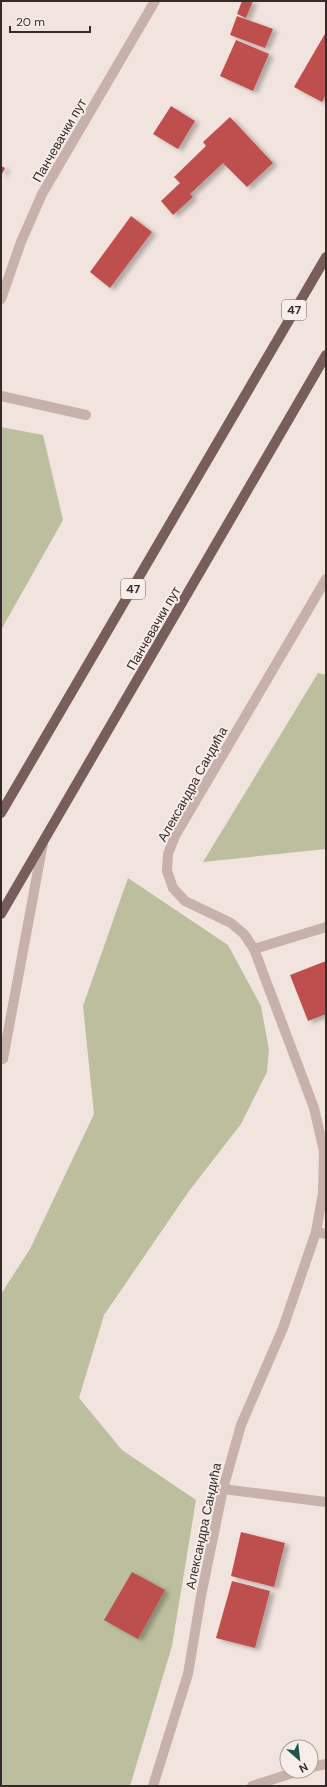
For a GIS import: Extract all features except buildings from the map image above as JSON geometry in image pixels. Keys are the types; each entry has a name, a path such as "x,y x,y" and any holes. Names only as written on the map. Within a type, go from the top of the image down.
{"main road":[{"name":"47","path":"1,813 326,257"},
{"name":"Панчевачки пут","path":"1,914 326,355"}],"street":[{"name":"Панчевачки пут","path":"1,299 21,242 42,194 155,1"},
{"path":"1,396 86,415"},
{"name":"Александра Сандића","path":"153,1786 188,1674 201,1596 222,1488 241,1425 283,1328 321,1233 324,1151 314,1108 254,948 244,934 231,923 185,901 173,888 167,872 168,854 175,836 326,579"},
{"path":"2,1059 43,843"},
{"path":"254,948 326,927"},
{"path":"222,1488 326,1502"},
{"path":"252,1786 279,1777"}],"green space":[{"path":"1,427 43,435 63,520 1,630"},
{"path":"318,673 326,675 326,849 203,862"},
{"path":"128,878 228,945 261,1006 269,1050 267,1072 241,1124 189,1191 104,1315 79,1398 122,1450 196,1500 172,1646 130,1786 1,1786 1,1294 30,1249 94,1114 83,1006"}]}
